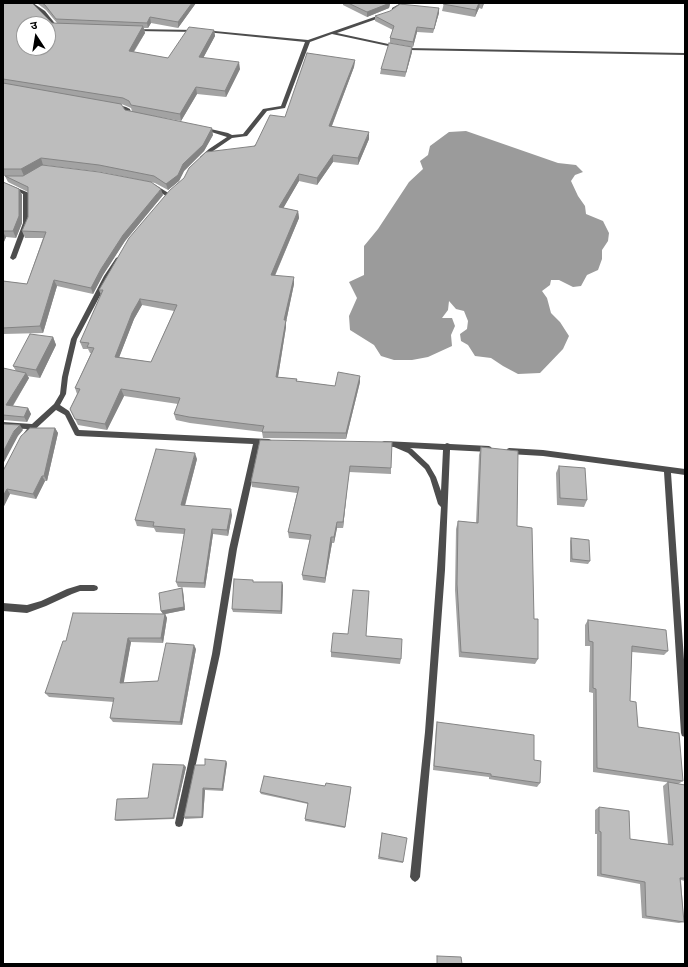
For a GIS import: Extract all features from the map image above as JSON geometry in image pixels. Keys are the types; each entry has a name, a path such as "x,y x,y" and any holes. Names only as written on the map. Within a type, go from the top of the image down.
{"street":[{"path":"30,3 43,12 56,27 63,27"},
{"path":"128,29 216,31 308,41 387,13 404,3"},
{"path":"331,33 408,50 685,54"},
{"path":"196,163 211,150 231,137 245,135 265,110 283,107 308,41"},
{"path":"111,105 128,110 129,114 141,116"},
{"path":"197,127 226,134 231,137"},
{"path":"3,179 10,179"},
{"path":"3,184 26,193 26,223 13,258"},
{"path":"147,185 155,186 171,193 163,201"},
{"path":"21,439 56,406 63,394 65,376 74,339 107,276 124,250"},
{"path":"56,406 67,413 77,433 275,442"},
{"path":"3,425 33,427"},
{"path":"179,823 216,654 233,549 257,442"},
{"path":"378,444 446,446 542,453 685,472"},
{"path":"394,444 410,451 427,467 435,483 444,513"},
{"path":"415,877 429,732 441,578 446,446"},
{"path":"667,470 685,733"},
{"path":"3,607 27,609 43,604 70,591 80,588 94,588"}],"shaded area":[{"path":"466,131 558,163 576,165 583,172 575,175 571,181 578,196 585,206 586,214 603,221 609,233 608,241 602,250 602,259 598,270 587,275 581,286 573,287 559,280 551,280 550,285 542,291 547,298 551,313 560,322 569,336 563,349 540,373 518,374 491,358 475,356 468,345 461,341 460,334 467,329 468,321 464,311 456,309 449,301 448,310 442,318 452,318 455,326 451,335 452,346 428,357 412,360 394,360 381,356 374,345 350,330 349,316 357,298 349,282 364,275 364,246 378,229 409,182 423,169 420,161 428,155 430,146 449,132"}],"building":[{"path":"3,3 32,3 45,16 16,16 16,56 56,56 56,23 143,26 129,51 168,58 189,27 214,30 199,57 239,62 225,91 196,87 180,114 131,105 129,101 123,98 3,79"},
{"path":"42,3 192,3 178,22 150,17 147,23 56,19 56,16 54,16"},
{"path":"348,3 390,3 367,12"},
{"path":"479,3 476,10 443,4"},
{"path":"400,4 439,8 434,29 417,27 413,42 390,38 394,26 375,16 390,11"},
{"path":"389,43 412,47 406,72 381,69"},
{"path":"307,53 355,60 329,126 369,132 358,158 333,155 317,178 299,174 279,207 298,211 271,275 294,277 284,320 286,320 276,377 335,386 338,372 360,376 346,433 262,432 264,426 174,414 180,398 121,389 105,424 75,419 70,409 80,389 75,388 94,348 87,347 89,343 80,342 103,290 99,290 129,238 170,190 184,178 189,168 206,152 255,146 270,115 285,117","holes":["140,299 177,305 151,362 115,357 132,313"]},
{"path":"3,83 121,104 125,110 212,128 203,145 183,164 178,175 166,184 154,176 99,165 41,158 21,169 3,169"},
{"path":"42,165 99,172 151,182 161,189 123,235 101,269 91,288 54,280 40,326 3,328 3,281 27,284 46,232 22,231 28,217 28,187 5,176 23,176"},
{"path":"3,182 19,189 19,216 13,231 3,231"},
{"path":"30,334 53,337 36,370 13,366"},
{"path":"3,368 26,373 6,405 28,408 24,417 3,415"},
{"path":"3,424 20,425 14,431 3,452"},
{"path":"30,428 55,428 44,476 42,476 33,494 7,489 3,496 3,471 21,436"},
{"path":"260,440 392,442 391,468 350,466 343,522 337,522 334,537 331,537 325,578 302,575 311,535 288,532 299,487 251,482"},
{"path":"481,447 518,451 517,526 532,528 534,619 538,619 538,659 461,652 457,584 458,521 478,523"},
{"path":"156,449 195,453 181,505 231,509 227,530 212,529 204,583 176,582 185,529 153,526 154,522 135,520"},
{"path":"559,466 585,468 587,500 560,498"},
{"path":"571,538 589,540 590,561 572,559"},
{"path":"234,579 253,580 253,582 282,582 281,611 232,609"},
{"path":"182,588 184,607 161,611 159,593"},
{"path":"353,590 369,591 366,636 402,639 401,659 331,652 333,633 348,634"},
{"path":"73,613 165,614 161,638 128,638 120,683 158,681 166,643 194,645 180,722 110,718 114,698 45,693 63,641 66,641"},
{"path":"588,620 666,630 668,651 632,646 630,701 636,702 638,727 679,733 683,781 597,768 596,689 593,688 593,642 589,641"},
{"path":"437,722 534,735 534,760 541,761 540,783 434,766"},
{"path":"205,759 226,761 222,789 203,788 202,817 184,817 195,765 205,765"},
{"path":"153,764 184,765 173,818 115,820 117,799 148,798"},
{"path":"264,776 325,786 326,783 351,787 345,827 305,819 308,803 260,792"},
{"path":"668,782 685,785 685,878 680,878 684,922 646,916 645,882 601,874 601,832 599,831 599,807 629,811 630,839 673,845"},
{"path":"382,833 407,838 403,862 379,857"},
{"path":"437,956 461,957 462,964 437,964"}]}
